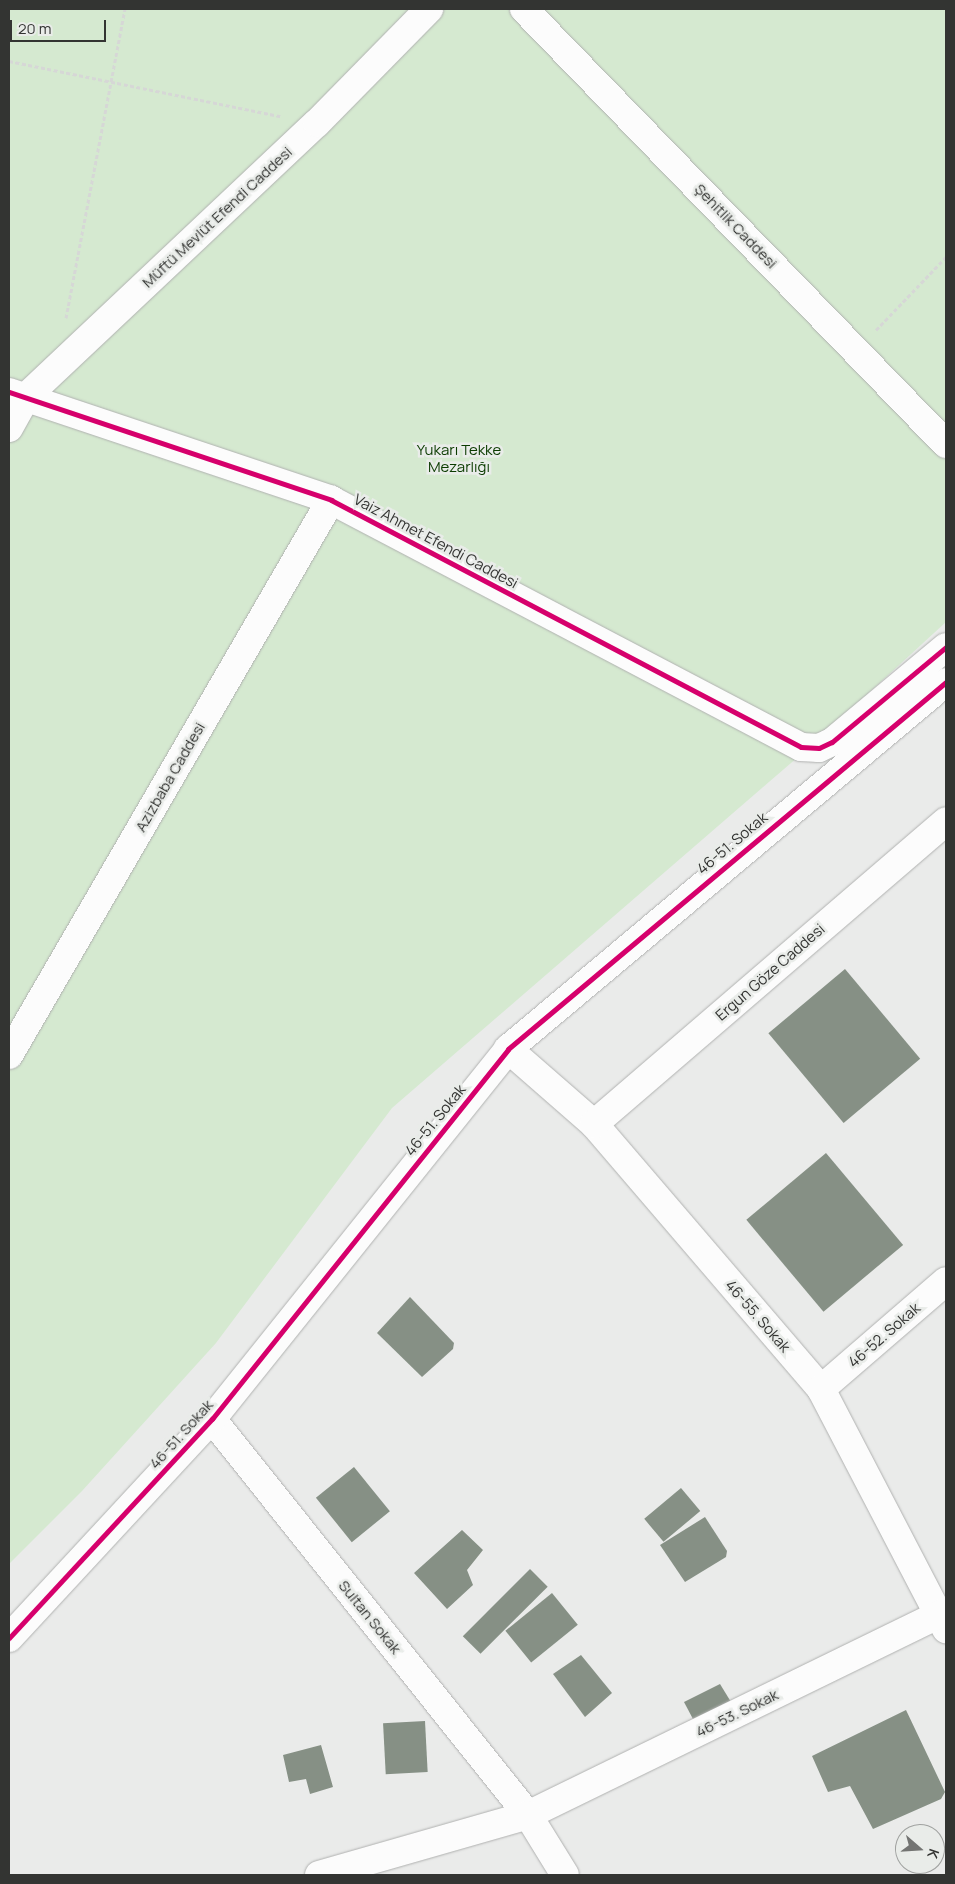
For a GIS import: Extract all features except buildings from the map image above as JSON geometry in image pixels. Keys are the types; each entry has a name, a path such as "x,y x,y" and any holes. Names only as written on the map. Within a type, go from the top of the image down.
{"street":[{"name":"Müftü Mevlüt Efendi Caddesi","path":"9,428 18,394 317,123 429,9"},
{"name":"Şehitlik Caddesi","path":"524,9 946,444"},
{"name":"Vaiz Ahmet Efendi Caddesi","path":"18,394 330,500 782,738 811,749 832,742 946,647"},
{"name":"Azizbaba Caddesi","path":"9,1055 330,500"},
{"name":"46-51. Sokak","path":"9,1638 212,1419 508,1049 946,682"},
{"name":"Ergun Göze Caddesi","path":"594,1124 946,821"},
{"name":"46-55. Sokak","path":"508,1049 594,1124 821,1389 944,1618"},
{"name":"46-52. Sokak","path":"821,1389 946,1281"},
{"name":"Sultan Sokak","path":"212,1419 528,1815 565,1875"},
{"name":"46-53. Sokak","path":"319,1875 528,1815 944,1618"}],"path":[{"path":"65,321 109,83 125,9"},
{"path":"9,61 109,83 317,123"},
{"path":"855,352 946,257"}],"green space":[{"name":"Yukarı Tekke Mezarlığı","path":"9,9 946,9 946,622 813,744 392,1108 216,1343 82,1491 9,1564"}],"cycle path":[{"path":"9,392 331,500 801,747 819,748 832,742 946,647"},
{"path":"9,1638 212,1419 508,1049 946,682"}]}
